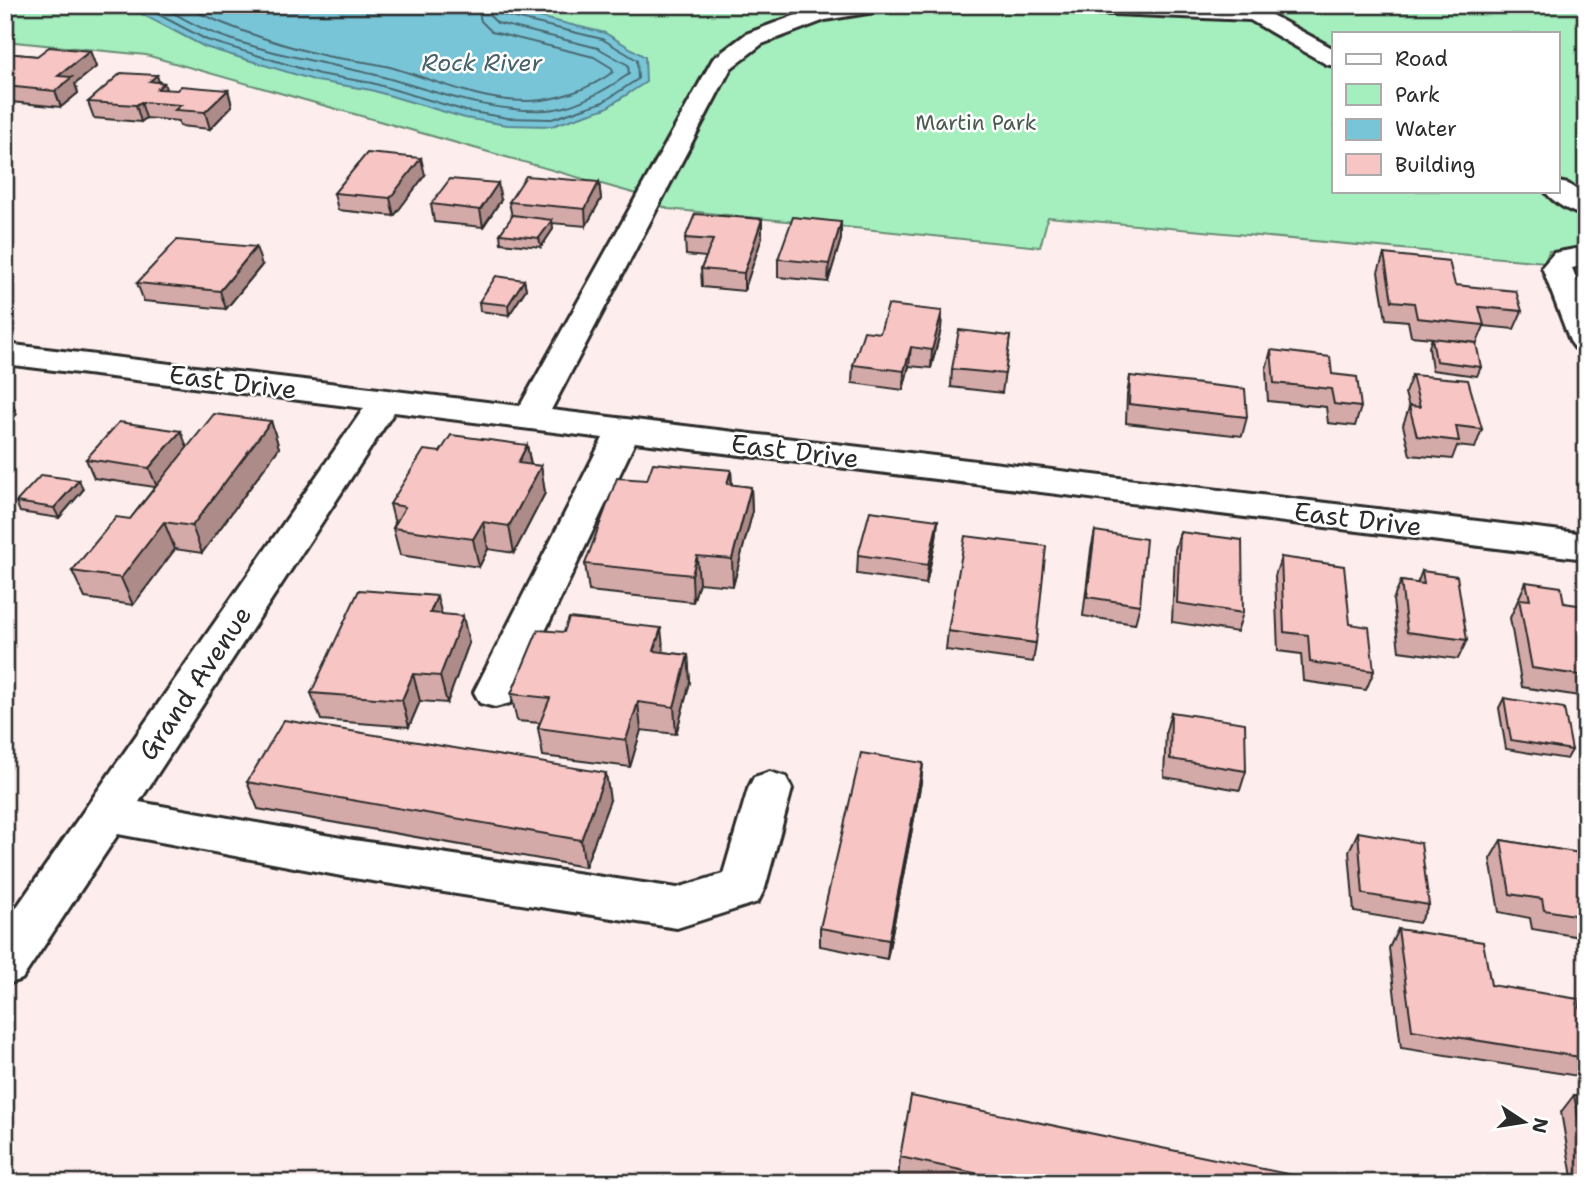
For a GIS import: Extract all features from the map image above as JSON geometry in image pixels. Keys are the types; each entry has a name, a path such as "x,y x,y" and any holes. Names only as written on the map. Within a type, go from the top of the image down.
{"street":[{"path":"530,419 720,64 754,39 820,14 874,5"},
{"path":"1068,5 1255,13 1332,58"},
{"path":"1560,191 1586,208"},
{"path":"1586,256 1564,259 1557,267 1586,341"},
{"name":"East Drive","path":"5,354 1586,547"},
{"name":"Grand Avenue","path":"5,964 384,401"},
{"path":"495,692 624,430"},
{"path":"107,814 348,858 677,908 742,888 770,789"}],"green space":[{"name":"Martin Park","path":"5,5 1586,5 1586,250 1549,251 1545,262 1048,217 1040,247 668,209 633,193 146,55 5,41"}],"water":[{"name":"Rock River","path":"140,5 490,5 605,33 645,57 646,82 606,108 552,126 507,125 465,118 371,90 317,81 205,47 138,12"}],"building":[{"path":"49,47 90,51 58,76 72,77 55,91 5,86 14,78 5,77 5,53 37,56"},
{"path":"121,73 157,75 150,81 164,83 157,89 177,90 181,86 228,90 205,112 175,110 181,105 88,102"},
{"path":"367,153 421,158 390,198 334,193"},
{"path":"526,176 599,182 585,209 509,202"},
{"path":"450,179 498,183 480,210 431,204"},
{"path":"695,214 762,219 744,273 701,269 713,240 685,238"},
{"path":"513,215 552,220 539,238 500,234"},
{"path":"793,217 841,222 829,264 778,259"},
{"path":"177,240 256,247 220,291 137,283"},
{"path":"1384,254 1449,261 1455,285 1516,291 1522,311 1479,307 1484,325 1417,318 1414,303 1392,301"},
{"path":"496,276 524,280 508,305 479,302"},
{"path":"888,305 942,311 932,350 911,347 904,371 853,365 864,331 880,333"},
{"path":"959,330 1010,336 1005,374 952,369"},
{"path":"1432,338 1476,343 1481,367 1436,361"},
{"path":"1271,350 1330,357 1332,374 1357,377 1361,407 1334,404 1331,389 1274,383"},
{"path":"1412,375 1468,380 1482,429 1456,426 1459,441 1417,436 1409,406 1420,407"},
{"path":"1130,376 1245,389 1247,417 1129,404"},
{"path":"214,414 271,421 192,526 164,522 121,578 72,571 116,517 130,519"},
{"path":"119,422 181,431 149,468 86,459"},
{"path":"451,435 527,445 518,463 541,466 509,526 483,522 473,539 393,528 405,507 390,504 424,450 440,452"},
{"path":"653,463 731,470 727,484 751,487 732,559 697,556 692,575 585,564 617,478 647,480"},
{"path":"41,475 79,480 54,508 16,502"},
{"path":"870,511 938,520 928,565 858,555"},
{"path":"1095,531 1146,539 1140,605 1087,597"},
{"path":"1180,532 1242,540 1243,613 1177,603"},
{"path":"965,536 1046,546 1036,643 948,631"},
{"path":"1281,557 1344,566 1350,624 1369,627 1374,671 1310,662 1308,635 1284,632"},
{"path":"1422,571 1457,576 1467,640 1407,632 1401,581 1424,584"},
{"path":"1526,582 1561,587 1564,603 1584,606 1586,676 1532,668 1519,599 1530,600"},
{"path":"359,590 437,596 430,613 463,616 440,676 413,674 402,700 311,693"},
{"path":"569,618 661,628 654,651 688,655 674,707 638,702 626,740 538,728 550,698 511,694 538,630 564,632"},
{"path":"1504,698 1564,708 1572,750 1511,740"},
{"path":"1171,712 1245,723 1246,771 1170,759"},
{"path":"284,720 606,773 581,840 247,782"},
{"path":"861,753 923,763 889,940 820,928"},
{"path":"1358,832 1421,843 1429,905 1363,894"},
{"path":"1501,840 1586,854 1586,917 1544,910 1542,899 1510,894"},
{"path":"1398,929 1483,942 1491,985 1578,999 1586,1034 1586,1058 1412,1030"},
{"path":"1574,1095 1586,1097 1586,1159"},
{"path":"911,1096 1321,1183 992,1183 993,1177 900,1157"}]}
